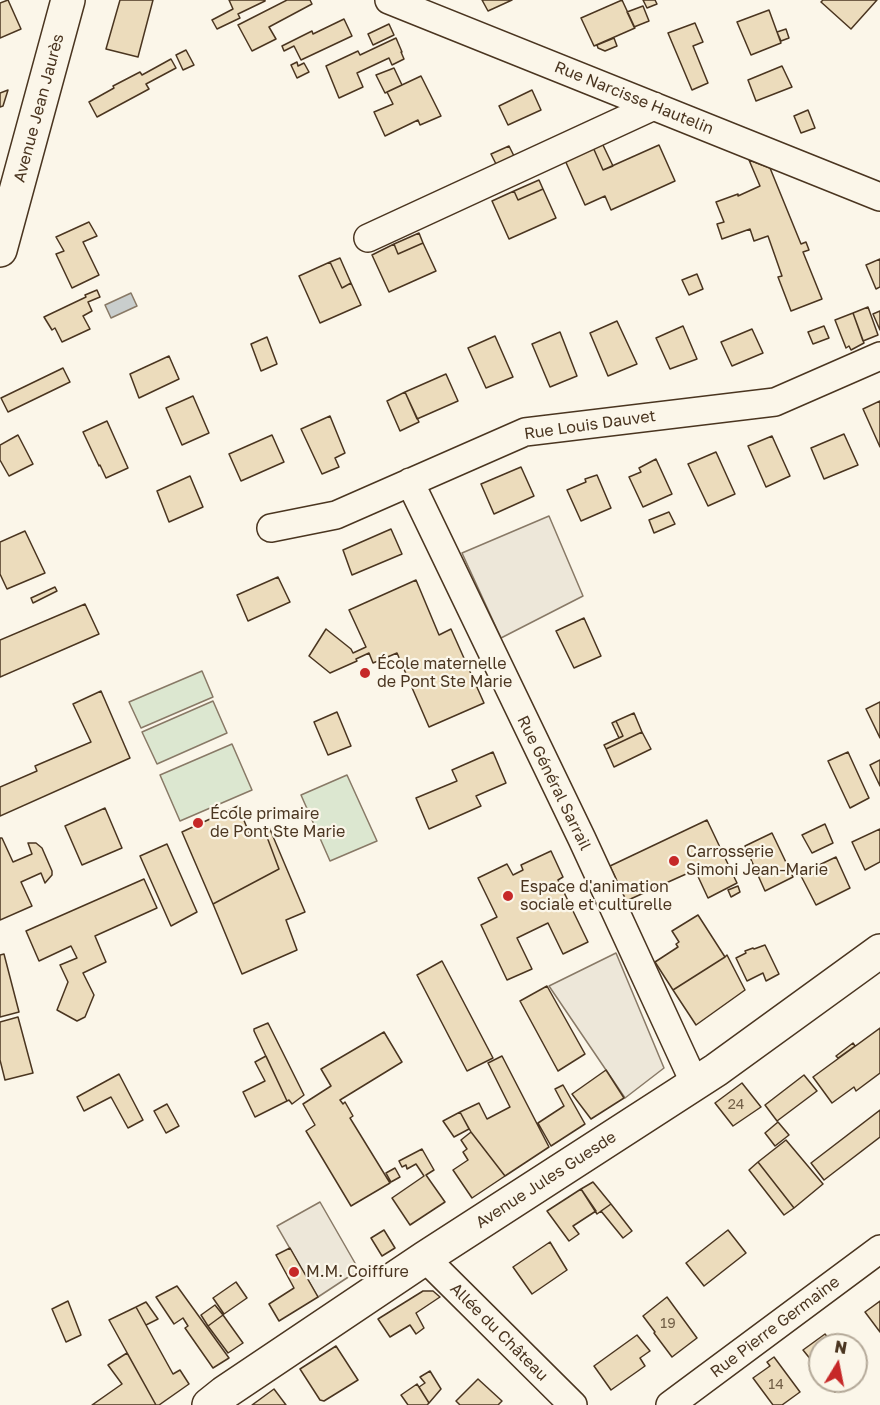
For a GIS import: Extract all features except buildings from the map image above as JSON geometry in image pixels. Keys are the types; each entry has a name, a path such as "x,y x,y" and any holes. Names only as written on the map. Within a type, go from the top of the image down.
{"main road":[{"name":"Avenue Jean Jaurès","path":"0,250 68,0"},
{"name":"Avenue Jules Guesde","path":"209,1405 425,1258 695,1084 880,951"}],"street":[{"name":"Rue Narcisse Hautelin","path":"389,0 880,197"},
{"path":"368,238 654,106"},
{"name":"Rue Louis Dauvet","path":"271,528 336,515 525,432 775,402 880,356"},
{"name":"Rue Général Sarrail","path":"411,482 582,839 695,1084"},
{"name":"Rue Pierre Germaine","path":"670,1405 880,1249"},
{"name":"Allée du Château","path":"425,1258 573,1405"}],"green space":[{"path":"202,671 213,697 141,728 129,702"},
{"path":"213,701 227,733 157,764 142,732"},
{"path":"232,744 252,790 180,821 160,775"},
{"path":"347,775 377,841 330,861 301,795"}],"shaded area":[{"path":"131,293 137,306 111,318 105,305"},
{"path":"549,516 583,596 501,638 462,553"},
{"path":"616,953 664,1068 625,1098 549,986"},
{"path":"320,1202 359,1270 318,1297 277,1226"}],"place":[{"name":"École maternelle de Pont Ste Marie","path":"365,673"},
{"name":"École primaire de Pont Ste Marie","path":"198,823"},
{"name":"Carrosserie Simoni Jean-Marie","path":"674,861"},
{"name":"Espace d'animation sociale et culturelle","path":"508,896"},
{"name":"M.M. Coiffure","path":"294,1272"}]}
